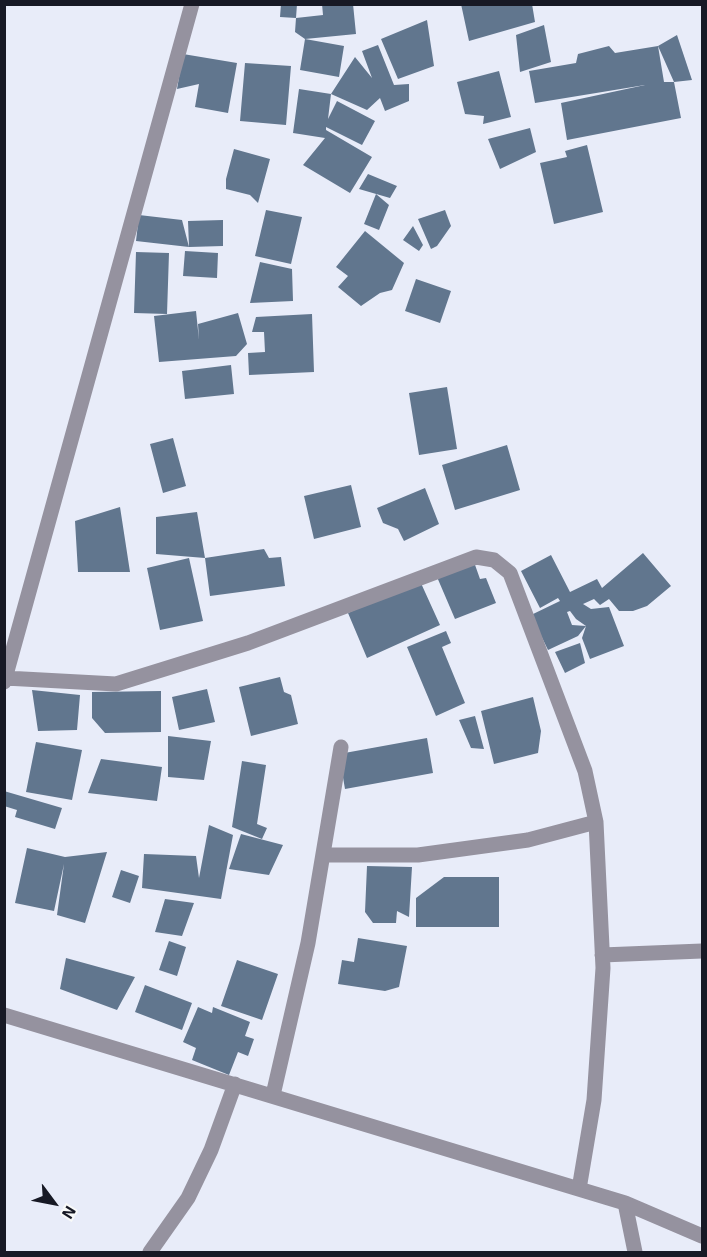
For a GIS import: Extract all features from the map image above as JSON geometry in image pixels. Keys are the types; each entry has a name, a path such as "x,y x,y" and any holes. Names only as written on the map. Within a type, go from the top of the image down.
{"street":[{"path":"192,4 5,680 116,684 248,643 476,556 494,560 510,573 585,771 597,822 602,955 594,1100 579,1189"},
{"path":"273,1095 308,943 341,747"},
{"path":"323,855 418,855 528,840 597,822"},
{"path":"602,955 702,951"},
{"path":"4,1015 625,1203 702,1236"},
{"path":"150,1252 188,1198 211,1150 235,1084"},
{"path":"625,1203 635,1252"}],"building":[{"path":"281,4 297,4 296,18 280,17"},
{"path":"322,4 353,4 356,34 305,39 295,32 296,18 323,15"},
{"path":"461,4 532,4 535,22 469,41"},
{"path":"427,20 434,66 398,79 381,39"},
{"path":"544,25 551,62 520,72 516,35"},
{"path":"677,35 692,80 674,82 658,46"},
{"path":"305,39 344,46 339,77 300,70"},
{"path":"378,45 394,85 409,84 409,101 385,111 380,98 367,110 331,94 355,57 372,78 362,51"},
{"path":"609,46 615,53 658,46 664,82 674,82 681,118 567,140 561,103 645,85 535,103 529,71 576,63 578,54"},
{"path":"183,54 237,63 228,113 195,107 199,84 177,89"},
{"path":"245,63 291,66 286,125 240,121"},
{"path":"499,71 511,117 483,124 484,116 465,114 457,82"},
{"path":"299,89 331,94 328,119 337,101 375,121 362,145 326,127 326,130 372,157 350,193 303,165 325,138 293,133"},
{"path":"530,128 536,152 500,169 488,139"},
{"path":"587,145 603,212 554,224 540,163 567,157 565,151"},
{"path":"234,149 270,159 258,203 250,195 226,189 226,179"},
{"path":"368,174 397,186 390,198 359,189"},
{"path":"376,194 389,205 379,230 364,224"},
{"path":"266,210 302,217 291,264 255,256"},
{"path":"445,210 451,226 437,246 431,249 418,219"},
{"path":"139,215 182,220 189,247 136,241"},
{"path":"223,220 223,246 189,247 188,221"},
{"path":"413,226 423,245 419,251 403,240"},
{"path":"365,231 404,263 392,290 380,293 361,306 338,287 348,276 336,267"},
{"path":"185,251 218,253 217,278 183,276"},
{"path":"136,252 169,253 167,314 134,313"},
{"path":"260,262 292,269 293,301 250,303"},
{"path":"416,279 451,291 440,323 405,311"},
{"path":"196,311 199,340 198,324 238,313 247,344 236,356 159,362 154,316"},
{"path":"312,314 314,372 249,375 248,353 265,352 264,332 252,332 256,317"},
{"path":"231,365 234,394 185,399 182,371"},
{"path":"447,387 457,449 419,455 409,393"},
{"path":"173,438 186,486 163,493 150,444"},
{"path":"507,445 520,490 455,510 442,465"},
{"path":"351,485 361,527 314,539 304,496"},
{"path":"425,488 439,524 404,541 398,529 383,523 377,508"},
{"path":"120,507 130,572 78,572 75,521"},
{"path":"197,512 205,558 156,554 156,517"},
{"path":"264,549 269,558 281,557 285,586 210,596 205,558"},
{"path":"643,553 671,586 647,606 633,611 619,611 609,599 600,605 594,599 583,604 591,609 609,607 624,646 590,659 582,638 586,626 578,636 548,650 531,615 560,601 558,598 540,608 521,571 551,555 570,592 597,579 602,588","holes":["570,611 586,626 572,625 567,612"]},
{"path":"189,558 203,621 160,630 147,568"},
{"path":"474,562 480,579 486,578 496,603 455,619 437,577"},
{"path":"420,581 440,625 367,658 348,613"},
{"path":"446,631 451,643 442,647 465,703 436,716 407,647"},
{"path":"580,643 585,663 565,673 555,652"},
{"path":"280,677 284,692 291,695 298,724 251,736 239,687"},
{"path":"207,689 215,722 179,730 172,697"},
{"path":"32,690 80,695 77,730 38,731"},
{"path":"161,691 161,732 105,733 92,718 92,692"},
{"path":"533,697 541,731 538,753 494,764 481,711"},
{"path":"475,716 484,749 471,748 459,720"},
{"path":"168,736 211,741 204,780 168,777"},
{"path":"427,738 433,773 345,789 339,754"},
{"path":"36,742 82,750 72,800 26,792"},
{"path":"101,759 162,767 157,801 88,793"},
{"path":"242,761 266,765 257,824 267,828 262,839 232,827"},
{"path":"4,791 62,808 55,829 15,817 17,810 4,806"},
{"path":"209,825 233,835 221,899 142,888 144,854 196,856 199,878"},
{"path":"241,834 283,845 269,875 229,869"},
{"path":"27,848 65,857 107,852 85,923 57,915 64,864 54,911 15,903"},
{"path":"367,866 412,867 409,917 397,911 396,923 373,923 365,912"},
{"path":"121,870 139,876 130,903 112,897"},
{"path":"444,877 499,877 499,927 416,927 416,898"},
{"path":"165,899 194,903 182,936 155,932"},
{"path":"358,938 407,946 399,987 385,991 338,984 342,960 354,962"},
{"path":"169,941 186,947 177,976 159,970"},
{"path":"66,958 135,977 117,1010 60,989"},
{"path":"237,960 278,974 262,1020 221,1006"},
{"path":"145,985 192,1003 182,1030 135,1012"},
{"path":"198,1007 212,1013 213,1007 250,1022 245,1036 254,1039 248,1056 238,1052 229,1075 192,1060 196,1048 183,1042"}]}
